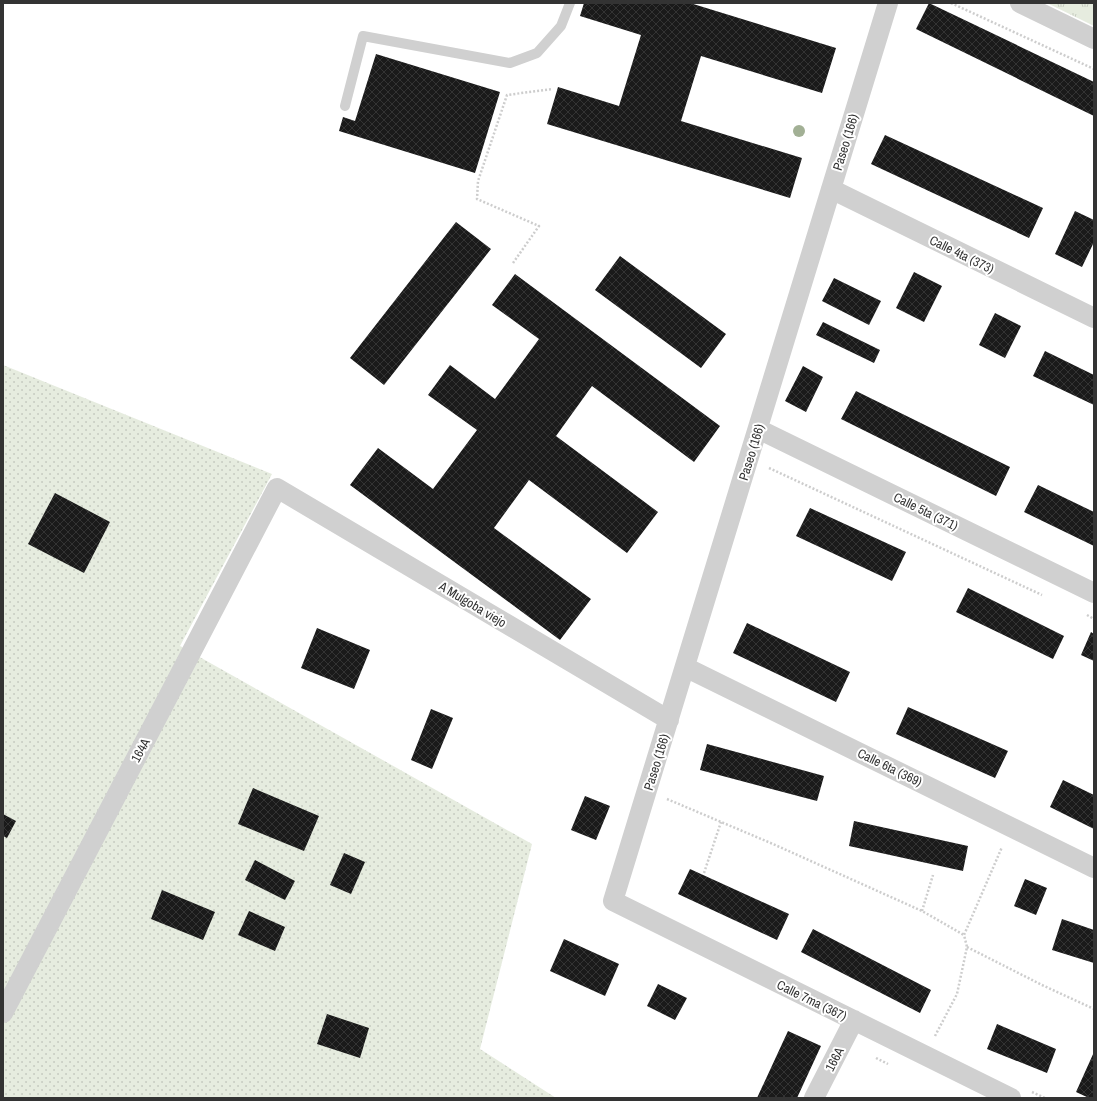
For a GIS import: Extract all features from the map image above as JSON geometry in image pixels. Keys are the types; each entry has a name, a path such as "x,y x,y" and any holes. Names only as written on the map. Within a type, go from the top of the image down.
{"street":[{"name":"Paseo (166)","path":"613,901 888,3"},
{"path":"1020,3 1094,39"},
{"name":"Calle 4ta (373)","path":"831,189 1094,318"},
{"name":"Calle 5ta (371)","path":"758,429 1094,593"},
{"name":"A Mulgoba viejo","path":"277,488 669,720"},
{"name":"164A","path":"3,1012 277,488"},
{"name":"Calle 6ta (369)","path":"685,667 1094,868"},
{"name":"Calle 7ma (367)","path":"613,901 1011,1098"},
{"name":"166A","path":"814,1098 854,1020"}],"lane":[{"path":"345,106 363,36 510,63 537,53 561,26 570,3"}],"path":[{"path":"952,3 1094,69"},
{"path":"514,263 539,226 477,199 478,181 507,95 552,89"},
{"path":"765,466 1044,595"},
{"path":"1087,615 1094,618"},
{"path":"647,790 780,847 922,911 964,935"},
{"path":"704,873 721,822"},
{"path":"925,1056 957,994 967,947 964,935 1011,827"},
{"path":"922,911 933,875"},
{"path":"967,947 1094,1010"},
{"path":"1031,1091 1045,1098"}],"green space":[{"path":"1047,3 1094,3 1094,26"},
{"path":"3,365 272,474 180,646 532,844 480,1049 556,1098 3,1098"}],"building":[{"path":"584,3 690,3 836,48 822,93 701,56 681,121 802,158 790,198 547,124 558,87 619,106 641,35 580,16"},
{"path":"929,3 1094,82 1094,116 916,29"},
{"path":"376,54 500,92 475,173 339,131 343,117 355,121"},
{"path":"885,135 1043,208 1029,238 871,164"},
{"path":"1075,211 1094,220 1094,242 1082,267 1055,254"},
{"path":"456,222 491,249 384,385 350,358"},
{"path":"620,256 726,334 701,368 595,290"},
{"path":"914,272 942,286 924,322 896,308"},
{"path":"515,274 720,426 694,462 592,386 556,436 658,512 627,553 529,480 494,528 591,599 560,640 350,485 378,448 433,489 477,430 428,395 450,365 495,399 539,339 492,305"},
{"path":"834,278 881,301 869,325 822,301"},
{"path":"995,313 1021,326 1005,358 979,345"},
{"path":"823,322 880,350 874,363 816,335"},
{"path":"1045,351 1094,375 1094,405 1033,376"},
{"path":"803,366 823,377 806,412 785,401"},
{"path":"856,391 1010,467 996,496 841,419"},
{"path":"1038,485 1094,512 1094,546 1024,512"},
{"path":"55,493 110,522 84,573 28,544"},
{"path":"810,508 906,552 892,581 796,536"},
{"path":"968,588 1064,636 1053,659 956,612"},
{"path":"747,623 850,672 836,702 733,653"},
{"path":"317,628 370,650 354,689 301,668"},
{"path":"1091,632 1094,634 1094,661 1081,655"},
{"path":"908,707 1008,751 995,778 896,734"},
{"path":"431,709 453,718 432,769 411,760"},
{"path":"707,744 824,776 817,801 700,770"},
{"path":"1063,780 1094,795 1094,829 1050,807"},
{"path":"253,788 319,816 304,851 238,824"},
{"path":"585,796 610,806 596,840 571,830"},
{"path":"3,814 16,821 7,838 3,836"},
{"path":"854,821 968,846 963,871 849,846"},
{"path":"344,853 365,862 351,894 330,885"},
{"path":"255,860 295,881 285,900 245,880"},
{"path":"690,869 789,914 777,940 678,894"},
{"path":"1025,879 1047,888 1036,915 1014,906"},
{"path":"162,890 215,912 203,940 151,919"},
{"path":"249,911 285,927 275,951 238,935"},
{"path":"1062,919 1094,930 1094,963 1052,950"},
{"path":"813,929 931,990 920,1013 801,952"},
{"path":"564,939 619,964 605,996 550,971"},
{"path":"658,984 687,998 675,1020 647,1006"},
{"path":"327,1014 369,1028 360,1058 317,1044"},
{"path":"997,1024 1056,1049 1047,1073 987,1049"},
{"path":"788,1031 821,1046 797,1098 757,1098"},
{"path":"1094,1052 1094,1098 1089,1098 1076,1092"}]}
